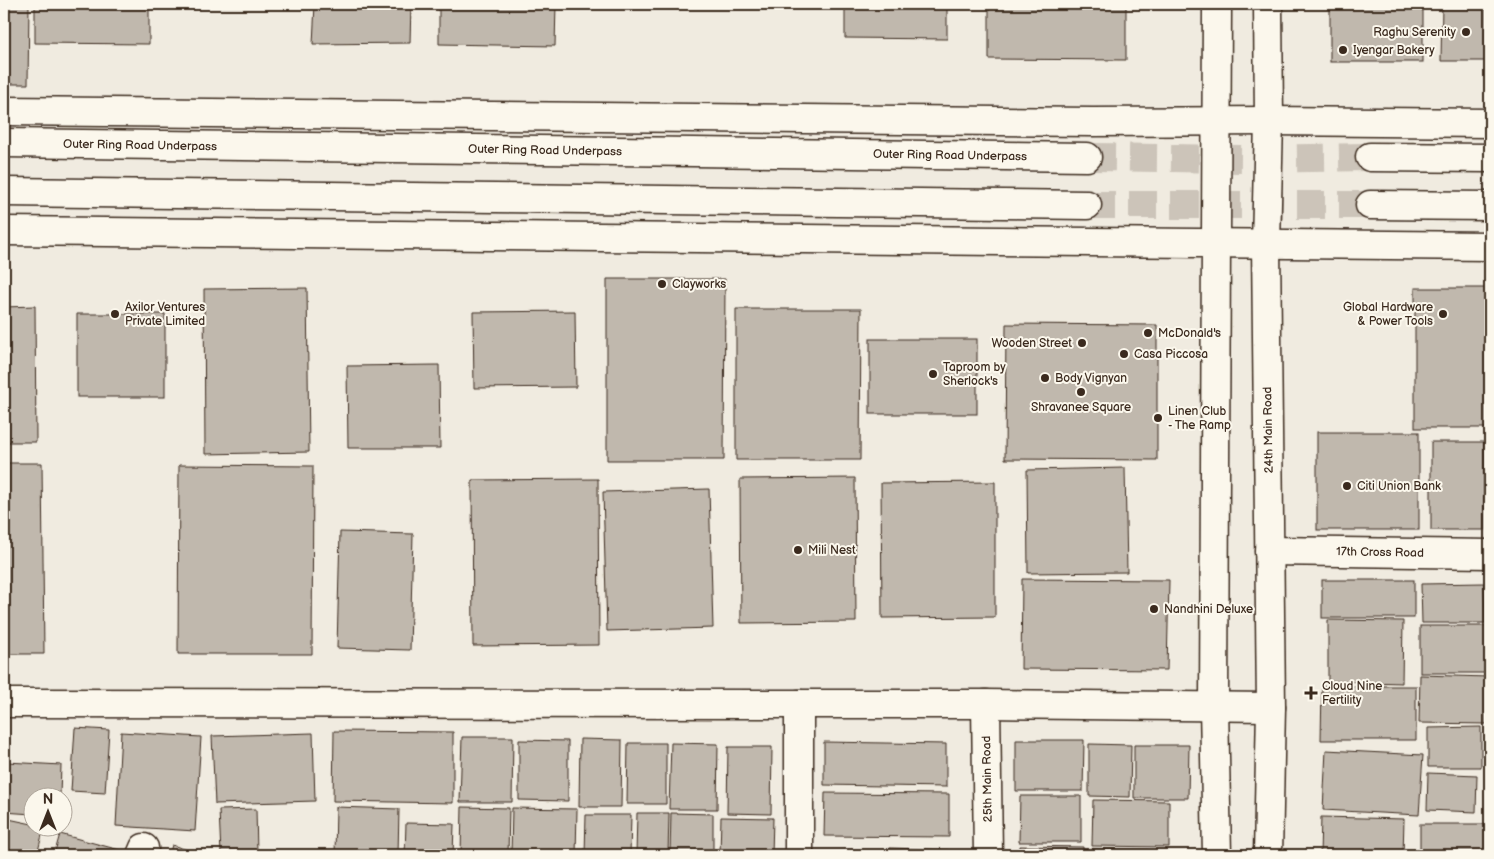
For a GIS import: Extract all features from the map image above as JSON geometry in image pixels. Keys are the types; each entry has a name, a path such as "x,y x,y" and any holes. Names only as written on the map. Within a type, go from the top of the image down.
{"main road":[{"path":"1217,4 1218,122 1214,706 1217,855"},
{"name":"24th Main Road","path":"1268,4 1269,121 1266,244 1271,707 1268,855"},
{"path":"4,112 1490,124"},
{"name":"Outer Ring Road Underpass","path":"4,143 1087,157"},
{"path":"1370,157 1490,158"},
{"path":"4,192 1087,205"},
{"path":"1370,205 1490,206"},
{"path":"4,232 1490,246"},
{"name":"17th Cross Road","path":"1269,551 1490,554"},
{"path":"4,703 986,704 1271,707"},
{"path":"799,704 799,855"},
{"name":"25th Main Road","path":"986,704 988,855"}],"building":[{"path":"4,4 29,4 28,84 4,84"},
{"path":"35,4 149,4 149,44 35,43"},
{"path":"315,4 411,4 410,43 313,44"},
{"path":"439,4 556,4 555,46 439,44"},
{"path":"731,4 821,4 821,6"},
{"path":"845,4 947,4 947,39 845,38"},
{"path":"989,4 1126,4 1126,60 989,59"},
{"path":"1330,4 1423,4 1423,62 1330,62"},
{"name":"Raghu Serenity","path":"1442,4 1490,4 1490,61 1441,61"},
{"path":"607,279 725,279 724,460 607,460"},
{"path":"307,288 309,452 205,454 204,289"},
{"path":"1415,288 1490,288 1490,428 1415,428"},
{"path":"35,306 36,442 4,442 4,307"},
{"path":"736,309 861,309 860,460 736,460"},
{"path":"575,311 576,387 474,388 473,312"},
{"path":"77,314 165,314 165,397 77,397"},
{"name":"Shravanee Square","path":"1006,324 1157,325 1157,460 1005,459"},
{"path":"870,339 977,339 977,414 870,414"},
{"path":"439,365 440,448 348,448 347,366"},
{"path":"1317,432 1419,432 1419,530 1317,530"},
{"path":"1431,442 1484,442 1484,530 1431,530"},
{"path":"4,463 42,463 44,654 4,654"},
{"path":"179,465 313,466 312,654 178,654"},
{"path":"1125,468 1127,572 1028,573 1027,470"},
{"name":"Mili Nest","path":"855,478 856,622 741,623 740,479"},
{"path":"598,479 599,645 473,646 472,480"},
{"path":"995,482 995,617 882,618 881,483"},
{"path":"709,489 713,628 607,631 603,492"},
{"path":"340,532 413,534 410,650 337,648"},
{"path":"1022,579 1169,580 1167,670 1021,669"},
{"path":"1322,580 1414,580 1414,618 1322,618"},
{"path":"1484,583 1485,623 1422,623 1421,584"},
{"path":"1328,620 1403,621 1402,683 1328,681"},
{"path":"1420,626 1488,626 1488,673 1420,673"},
{"path":"1420,675 1488,677 1487,724 1419,723"},
{"path":"1322,686 1416,686 1416,740 1321,740"},
{"path":"1481,727 1481,767 1428,767 1428,728"},
{"path":"75,728 109,730 105,793 72,791"},
{"path":"334,731 453,732 453,803 333,801"},
{"path":"121,732 201,737 195,831 116,826"},
{"path":"313,733 315,801 215,804 212,736"},
{"path":"462,737 513,737 512,802 460,802"},
{"path":"580,739 622,740 621,807 579,807"},
{"path":"519,740 568,741 568,801 519,800"},
{"path":"1016,740 1084,740 1083,791 1016,791"},
{"path":"824,742 946,744 946,787 824,785"},
{"path":"628,743 666,743 666,804 627,804"},
{"path":"671,743 718,744 717,809 669,809"},
{"path":"1089,744 1131,745 1130,797 1089,796"},
{"path":"1134,745 1189,745 1188,798 1134,798"},
{"path":"728,747 772,747 771,814 727,813"},
{"path":"1326,750 1423,755 1419,815 1323,810"},
{"path":"7,762 61,765 60,786 22,786 22,813 4,812"},
{"path":"1428,773 1477,775 1476,812 1427,810"},
{"path":"825,793 949,794 949,837 824,836"},
{"path":"1020,796 1081,796 1081,842 1019,842"},
{"path":"1093,800 1169,801 1169,847 1092,846"},
{"path":"336,807 399,809 398,855 335,855"},
{"path":"462,807 509,808 508,855 461,855"},
{"path":"512,808 577,809 576,855 511,855"},
{"path":"256,809 257,853 221,854 219,810"},
{"path":"637,813 669,813 668,855 636,855"},
{"path":"671,813 713,814 713,855 670,855"},
{"path":"586,815 631,815 630,855 585,855"},
{"path":"721,817 773,818 772,855 720,855"},
{"path":"1321,817 1404,819 1403,855 1320,855"},
{"path":"4,818 22,822 22,836 42,836 37,855 4,855"},
{"path":"406,823 454,824 453,855 405,855"},
{"path":"1420,824 1490,824 1490,855 1420,855"},
{"path":"59,836 67,836 127,852 126,855 54,855"},
{"path":"172,845 203,855 169,855"},
{"path":"1020,846 1083,847 1083,855 1020,855"},
{"path":"890,848 948,850 948,855 890,855"},
{"path":"1089,849 1148,850 1148,855 1088,855"}],"tunnel":[{"path":"1087,157 1242,159 1370,157"},
{"path":"1087,205 1370,205"}],"place":[{"name":"Raghu Serenity","path":"1466,32"},
{"name":"Iyengar Bakery","path":"1343,50"},
{"name":"Clayworks","path":"662,284"},
{"name":"Axilor Ventures Private Limited","path":"115,314"},
{"name":"Global Hardware & Power Tools","path":"1443,314"},
{"name":"McDonald's","path":"1148,333"},
{"name":"Wooden Street","path":"1082,343"},
{"name":"Casa Piccosa","path":"1124,354"},
{"name":"Taproom by Sherlock's","path":"933,374"},
{"name":"Body Vignyan","path":"1045,378"},
{"name":"Shravanee Square","path":"1081,392"},
{"name":"Linen Club - The Ramp","path":"1158,418"},
{"name":"Citi Union Bank","path":"1347,486"},
{"name":"Mili Nest","path":"798,550"},
{"name":"Nandhini Deluxe","path":"1154,609"},
{"name":"Cloud Nine Fertility","path":"1311,693"}]}
